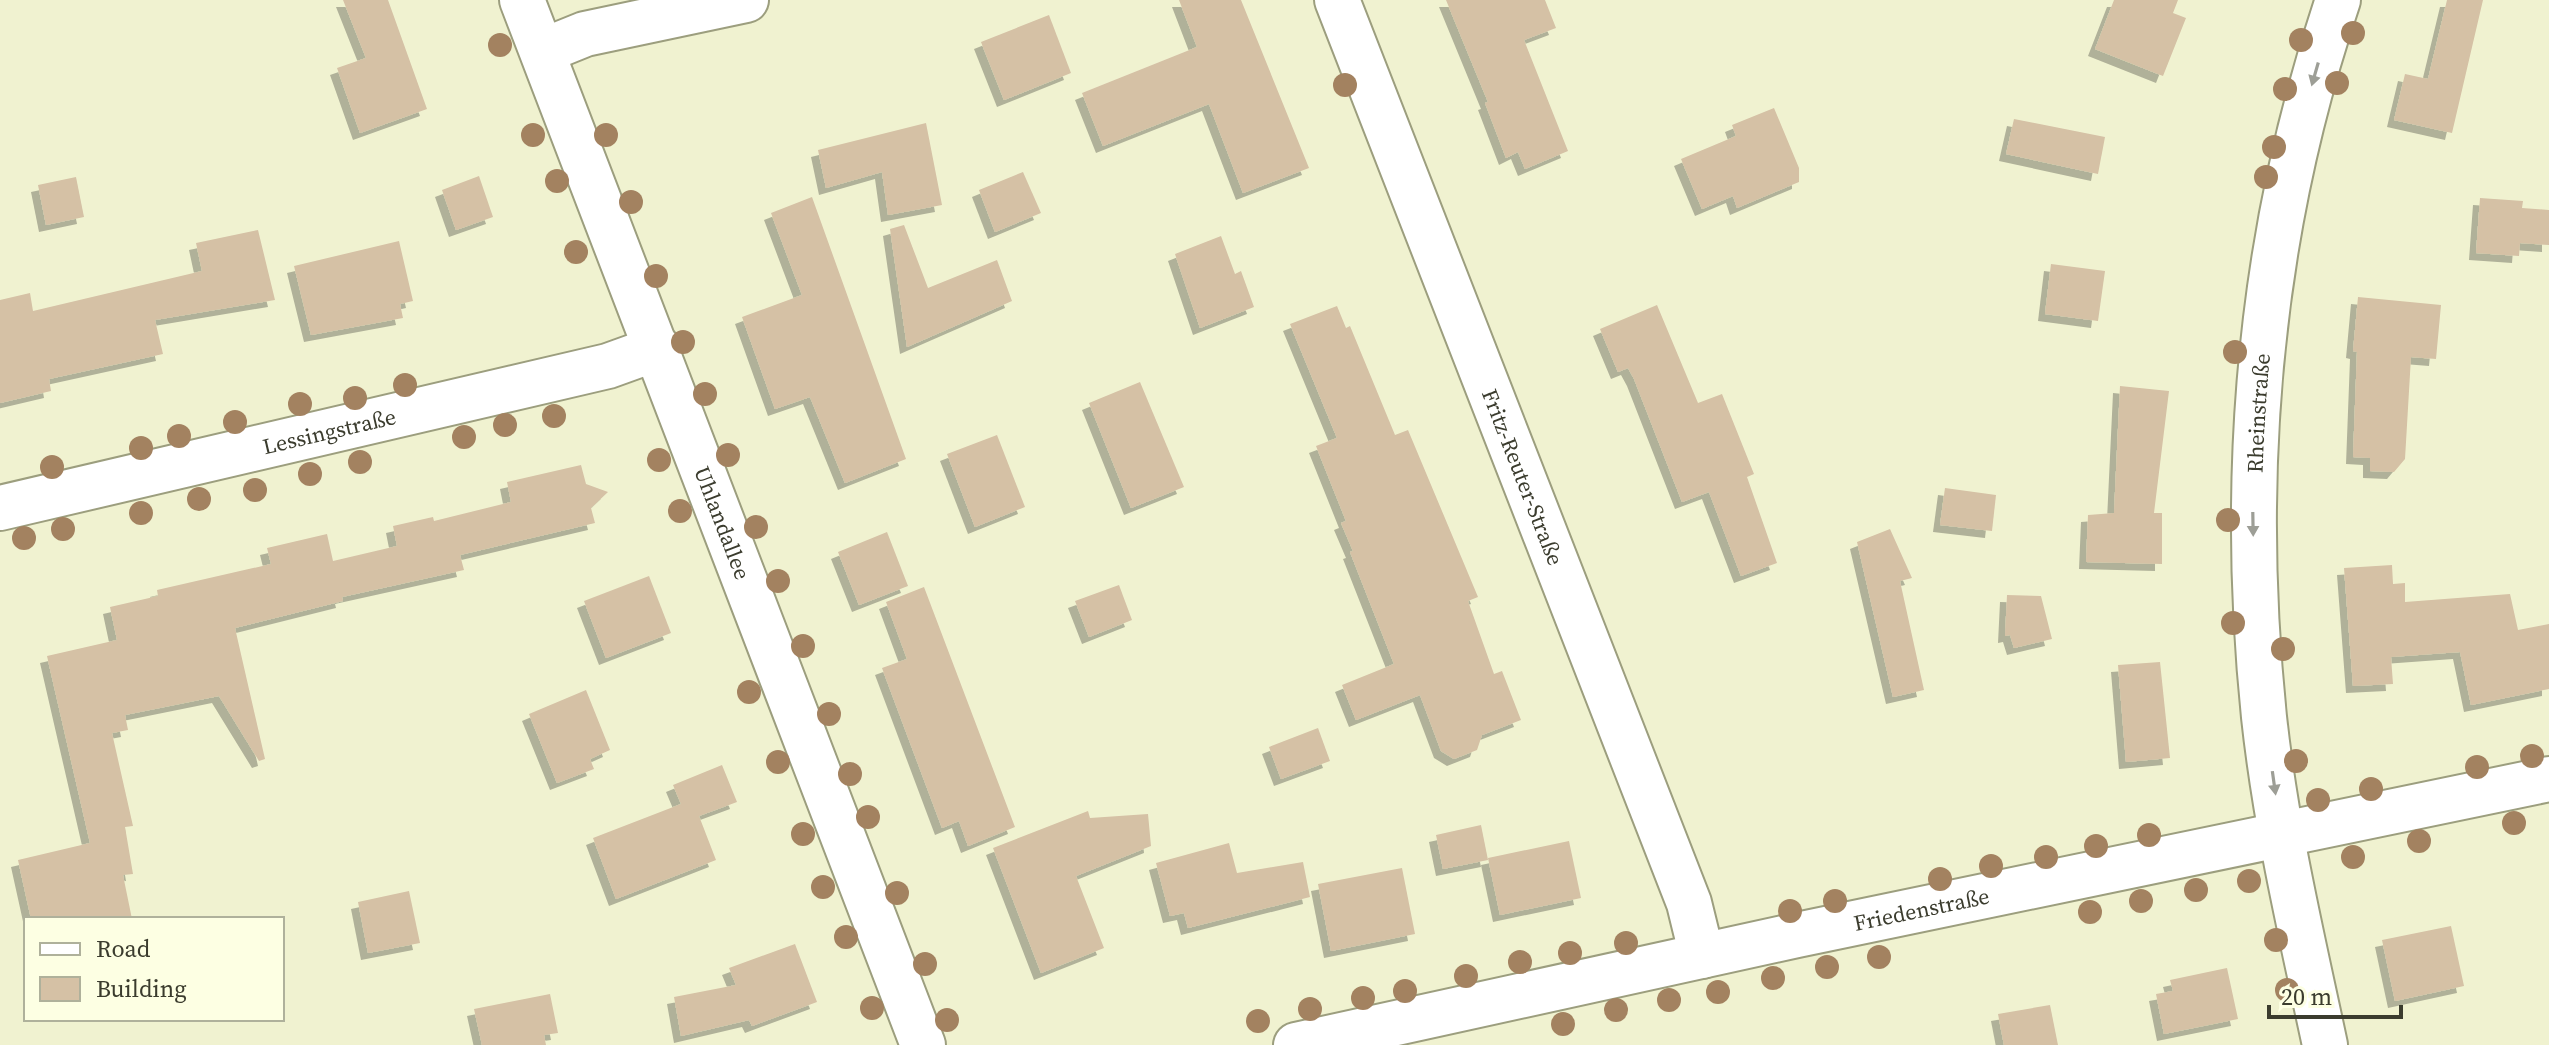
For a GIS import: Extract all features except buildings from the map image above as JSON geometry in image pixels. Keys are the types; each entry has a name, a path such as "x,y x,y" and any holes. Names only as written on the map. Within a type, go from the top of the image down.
{"street":[{"name":"Uhlandallee","path":"522,0 923,1045"},
{"path":"543,51 585,34 746,0"},
{"name":"Fritz-Reuter-Straße","path":"1337,0 1684,889 1702,956"},
{"name":"Rheinstraße","path":"2325,1045 2282,834 2265,719 2254,579 2252,470 2258,367 2273,254 2292,162 2338,0"},
{"name":"Lessingstraße","path":"0,508 608,366 658,348"},
{"name":"Friedenstraße","path":"1296,1045 1702,956 2549,779"}]}
